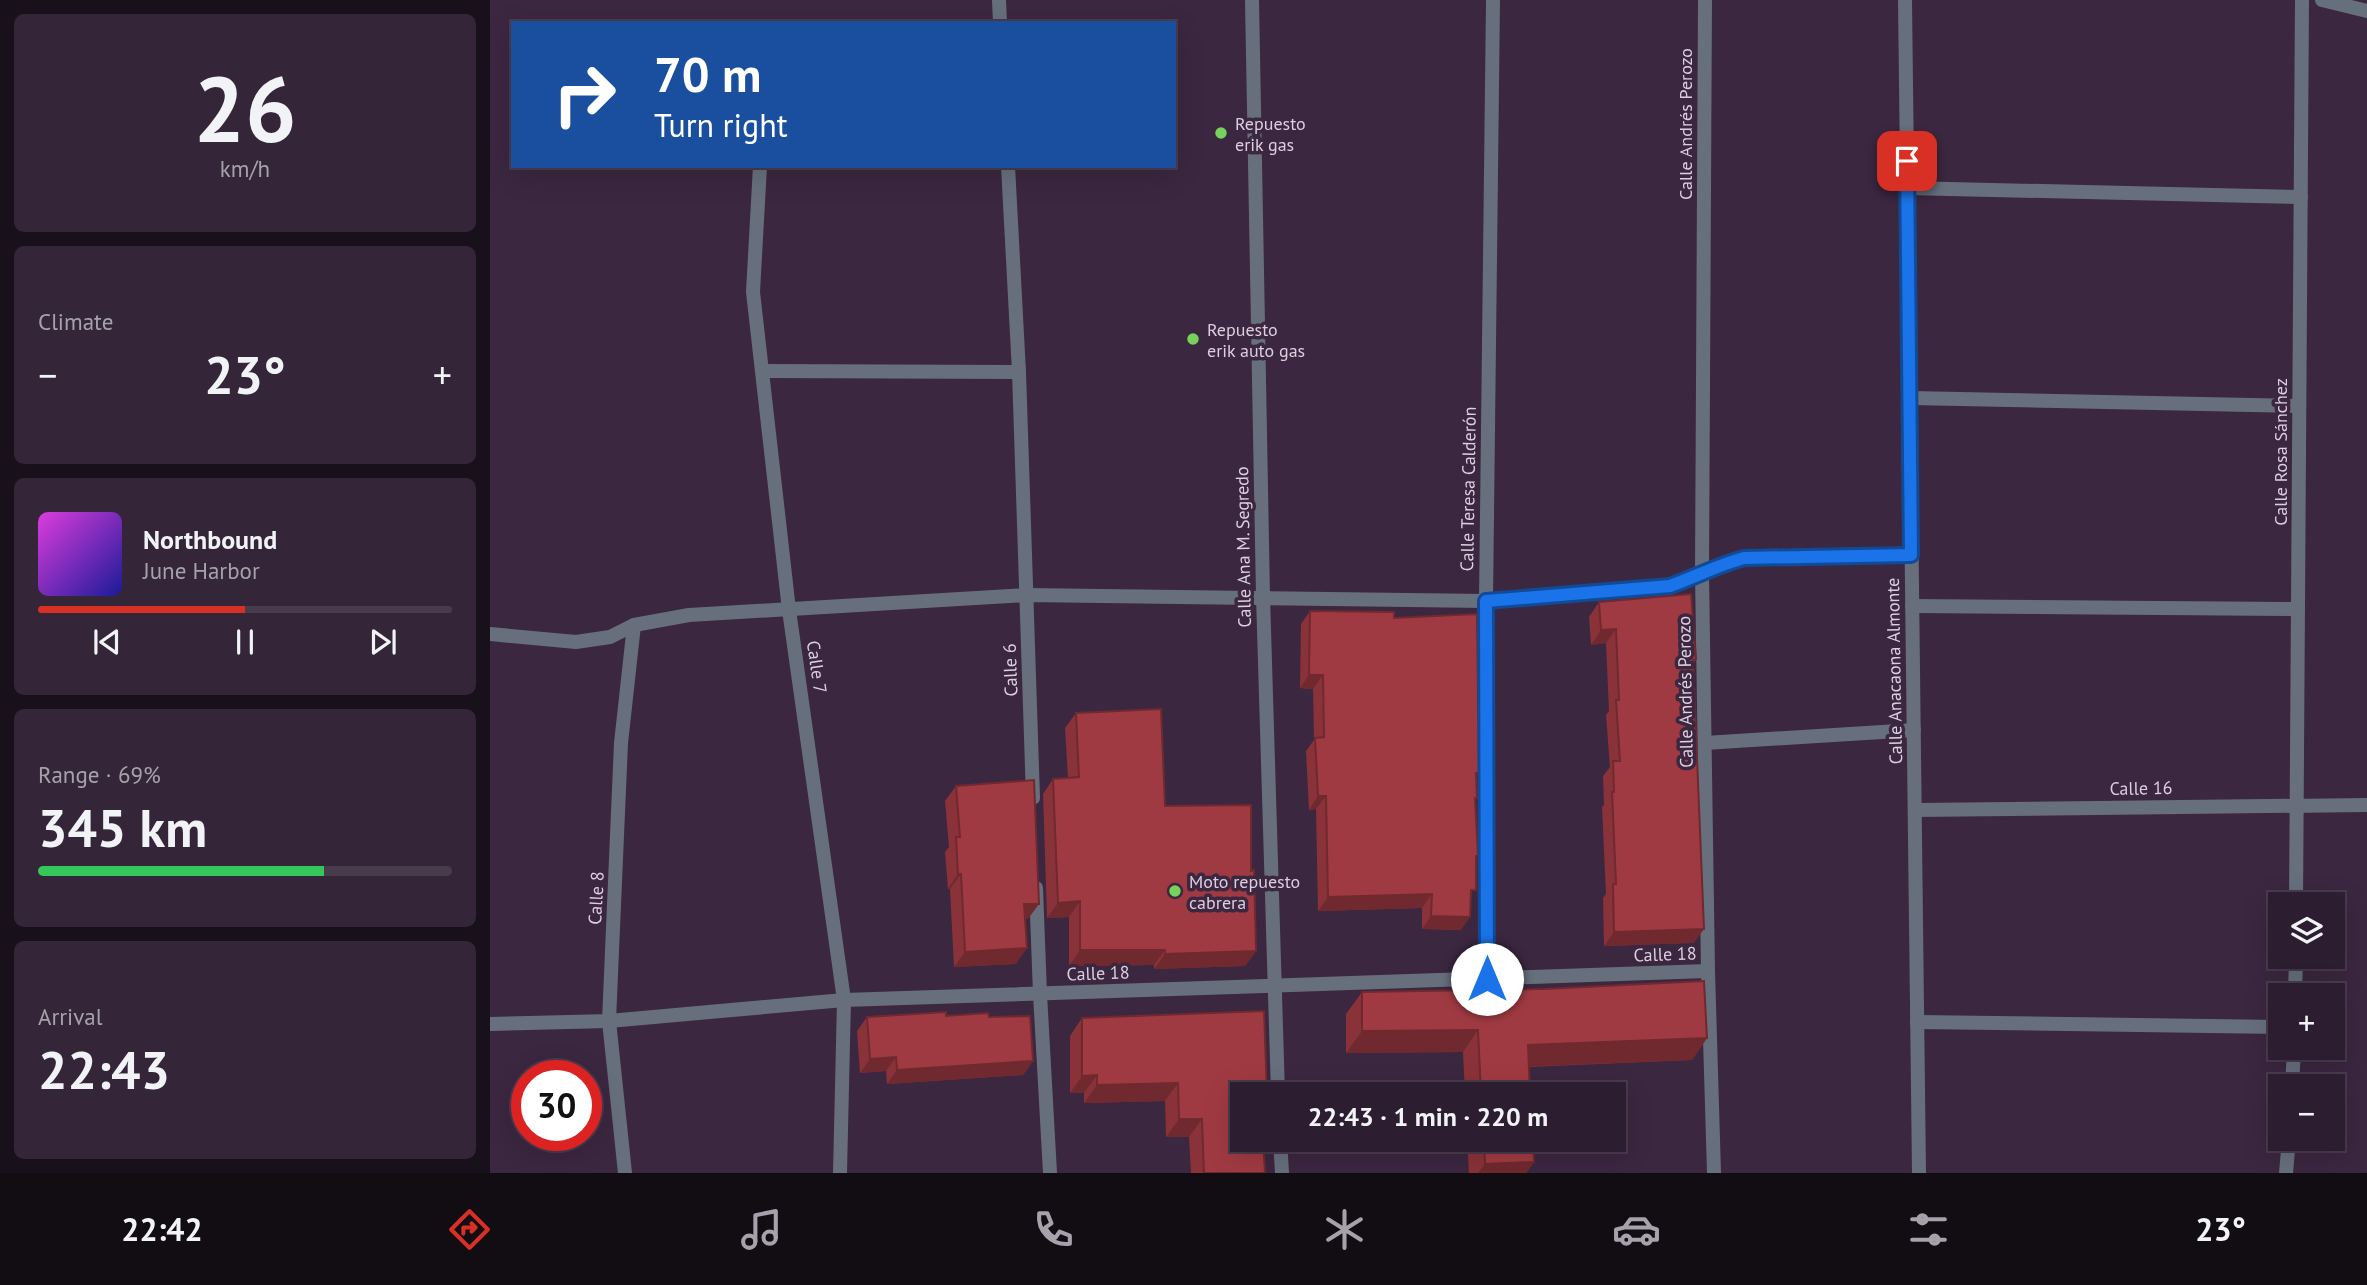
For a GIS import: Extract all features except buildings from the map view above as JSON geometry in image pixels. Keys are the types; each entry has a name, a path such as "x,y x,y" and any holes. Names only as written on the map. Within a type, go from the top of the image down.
{"street":[{"path":"999,0 1000,21"},
{"name":"Calle Ana M. Segredo","path":"1252,0 1263,596 1278,1082"},
{"name":"Calle Teresa Calderón","path":"1487,979 1486,601 1493,0"},
{"name":"Calle Andrés Perozo","path":"1705,0 1702,573 1714,1173"},
{"name":"Calle Anacaona Almonte","path":"1905,0 1919,1173"},
{"name":"Calle Rosa Sánchez","path":"2296,892 2302,0"},
{"path":"2322,0 2367,12"},
{"name":"Calle 7","path":"760,168 753,292 789,610 844,1000 840,1173"},
{"name":"Calle 6","path":"1008,168 1019,372 1034,815"},
{"path":"1907,188 2301,197"},
{"path":"763,370 1019,372"},
{"path":"1910,398 2299,406"},
{"path":"490,634 576,642 610,637 634,625 690,615 1027,595 1486,601 1670,586 1723,563 1744,558 1911,555"},
{"path":"1912,606 2298,609"},
{"name":"Calle 8","path":"625,1173 609,1021 621,743 634,625"},
{"path":"1705,743 1913,730"},
{"name":"Calle 16","path":"1915,810 2367,805"},
{"path":"1035,870 1050,1173"},
{"name":"Calle 18","path":"490,1024 609,1021 844,1000 1709,971"},
{"path":"1917,1022 2268,1027"},
{"path":"2286,1173 2288,1151"},
{"path":"1281,1152 1282,1173"}],"place":[{"name":"Repuesto erik gas","path":"1221,133"},
{"name":"Repuesto erik auto gas","path":"1193,339"},
{"name":"Moto repuesto cabrera","path":"1175,891"}],"route":[{"path":"1487,979 1486,601 1670,586 1723,563 1744,558 1911,555 1907,161"}]}
